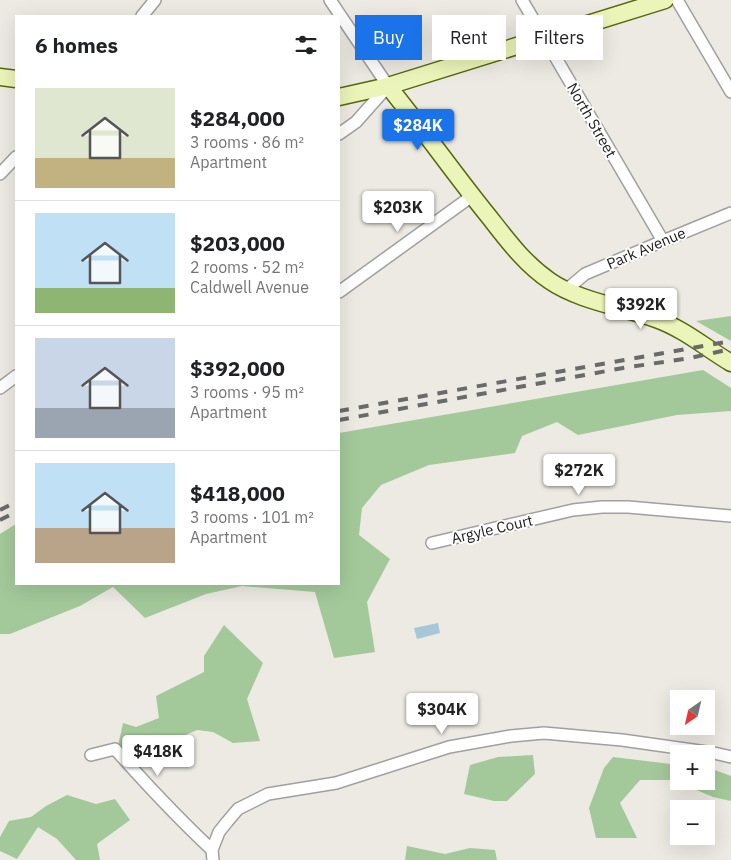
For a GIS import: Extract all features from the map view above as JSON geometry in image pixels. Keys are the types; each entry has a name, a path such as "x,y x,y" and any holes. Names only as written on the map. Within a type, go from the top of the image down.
{"main road":[{"path":"603,19 665,0"},
{"path":"340,97 388,86 516,46"},
{"path":"0,77 15,79"},
{"path":"388,86 516,251 550,281 566,290 676,327 731,363"}],"street":[{"path":"143,15 155,0"},
{"path":"330,0 388,86 356,122 340,133"},
{"name":"North Street","path":"522,0 531,15"},
{"path":"677,0 731,92"},
{"name":"North Street","path":"557,60 662,241"},
{"path":"0,174 15,158"},
{"path":"340,291 472,196"},
{"name":"Park Avenue","path":"566,290 585,274 731,213"},
{"path":"0,388 15,377"},
{"name":"Argyle Court","path":"432,543 573,510 602,507 628,507 731,516"},
{"path":"212,855 219,832 238,809 268,794 336,783 449,747 477,741 544,733 622,740 731,757"},
{"path":"91,755 115,748 212,855"}],"green space":[{"path":"731,316 731,341 696,321"},
{"path":"703,370 731,388 731,411 677,415 578,435 557,422 522,436 515,453 429,465 381,485 362,508 359,535 390,559 367,602 375,652 334,658 315,592 242,586 206,594 145,618 113,587 80,606 10,634 0,634 0,534 15,525 15,585 340,585 340,433"},
{"path":"224,625 263,663 247,699 260,741 233,743 213,732 197,730 171,741 172,754 155,747 137,761 118,746 123,723 136,727 159,718 156,696 204,672 204,656"},
{"path":"533,755 535,774 507,801 494,801 464,794 470,765 498,757"},
{"path":"613,757 670,764 670,780 640,780 620,803 637,838 596,838 589,808 604,768"},
{"path":"715,770 731,776 731,801 713,797 697,790 715,790"},
{"path":"67,795 96,804 115,799 130,820 97,844 100,860 76,860 57,839 38,827 17,859 0,851 0,837 9,821 31,817 46,806"},
{"path":"407,846 445,854 470,848 495,850 497,860 405,860"}],"water":[{"path":"438,623 440,633 417,639 414,628"}],"railway":[{"path":"340,411 731,341"},
{"path":"340,420 623,368 690,358 731,349"},
{"path":"0,510 15,502"},
{"path":"0,520 15,512"}]}
